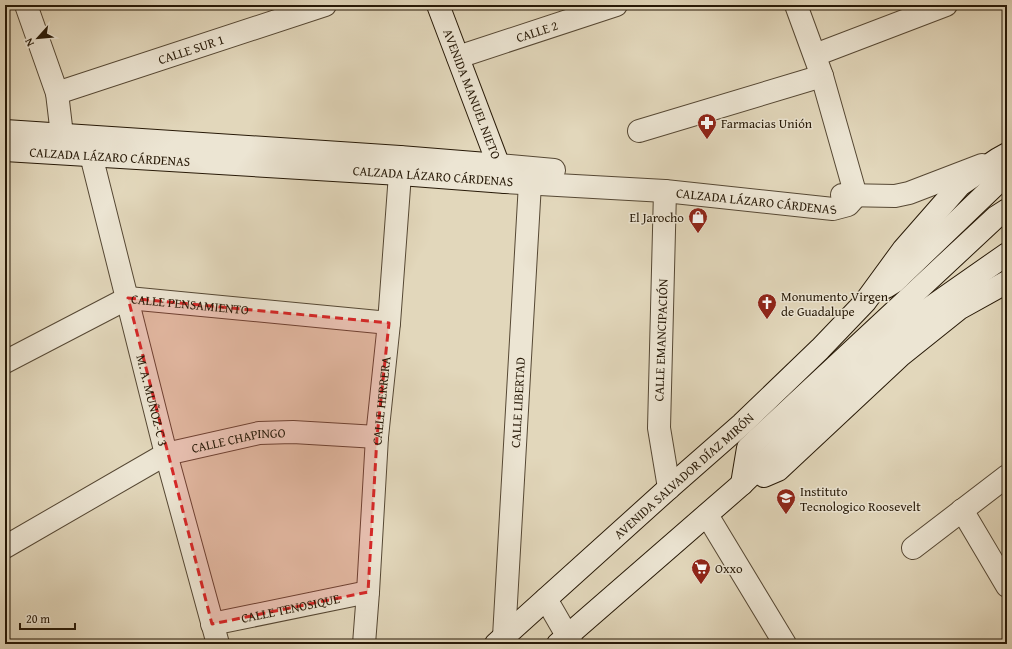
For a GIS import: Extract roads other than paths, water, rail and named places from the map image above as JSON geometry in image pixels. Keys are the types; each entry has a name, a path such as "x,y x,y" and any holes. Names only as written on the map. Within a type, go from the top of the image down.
{"street":[{"path":"26,5 57,93 62,135"},
{"name":"CALLE SUR 1","path":"57,93 325,5"},
{"name":"AVENIDA MANUEL NIETO","path":"438,5 502,174"},
{"name":"CALLE 2","path":"458,57 616,5"},
{"path":"796,5 822,76 856,196"},
{"path":"815,55 946,5"},
{"path":"639,131 822,76"},
{"name":"CALZADA LÁZARO CÁRDENAS","path":"5,131 502,174 856,196 895,196 909,193 1004,163"},
{"name":"CALZADA LÁZARO CÁRDENAS","path":"5,150 91,156 400,165"},
{"name":"M. A. MUÑOZ-C 3","path":"91,156 128,298 166,454 215,634"},
{"name":"AVENIDA SALVADOR DÍAZ MIRÓN","path":"500,640 742,424 820,349 865,302 903,250 960,185 1004,163"},
{"name":"CALLE HERRERA","path":"364,644 377,437 390,323 400,165"},
{"name":"CALZADA LÁZARO CÁRDENAS","path":"530,175 833,209 848,205 856,196"},
{"name":"CALLE LIBERTAD","path":"500,640 530,175"},
{"name":"CALLE EMANCIPACIÓN","path":"665,191 659,428 669,488"},
{"path":"742,484 748,448 990,222 1007,210"},
{"path":"546,599 566,641 742,484 901,329 1007,254"},
{"path":"742,484 778,470 900,356 960,308 1007,282"},
{"name":"CALLE PENSAMIENTO","path":"5,362 128,298 390,323"},
{"name":"CALLE CHAPINGO","path":"5,547 166,454 259,433 293,432 377,437"},
{"path":"913,548 1007,476"},
{"path":"962,510 1007,586"},
{"path":"707,515 785,644"},
{"name":"CALLE TENOSIQUE","path":"215,634 368,592"}],"place":[{"name":"Farmacias Unión","path":"707,140"},
{"name":"El Jarocho","path":"698,234"},
{"name":"Monumento Virgen de Guadalupe","path":"767,320"},
{"name":"Instituto Tecnologico Roosevelt","path":"786,515"},
{"name":"Oxxo","path":"701,585"}]}
